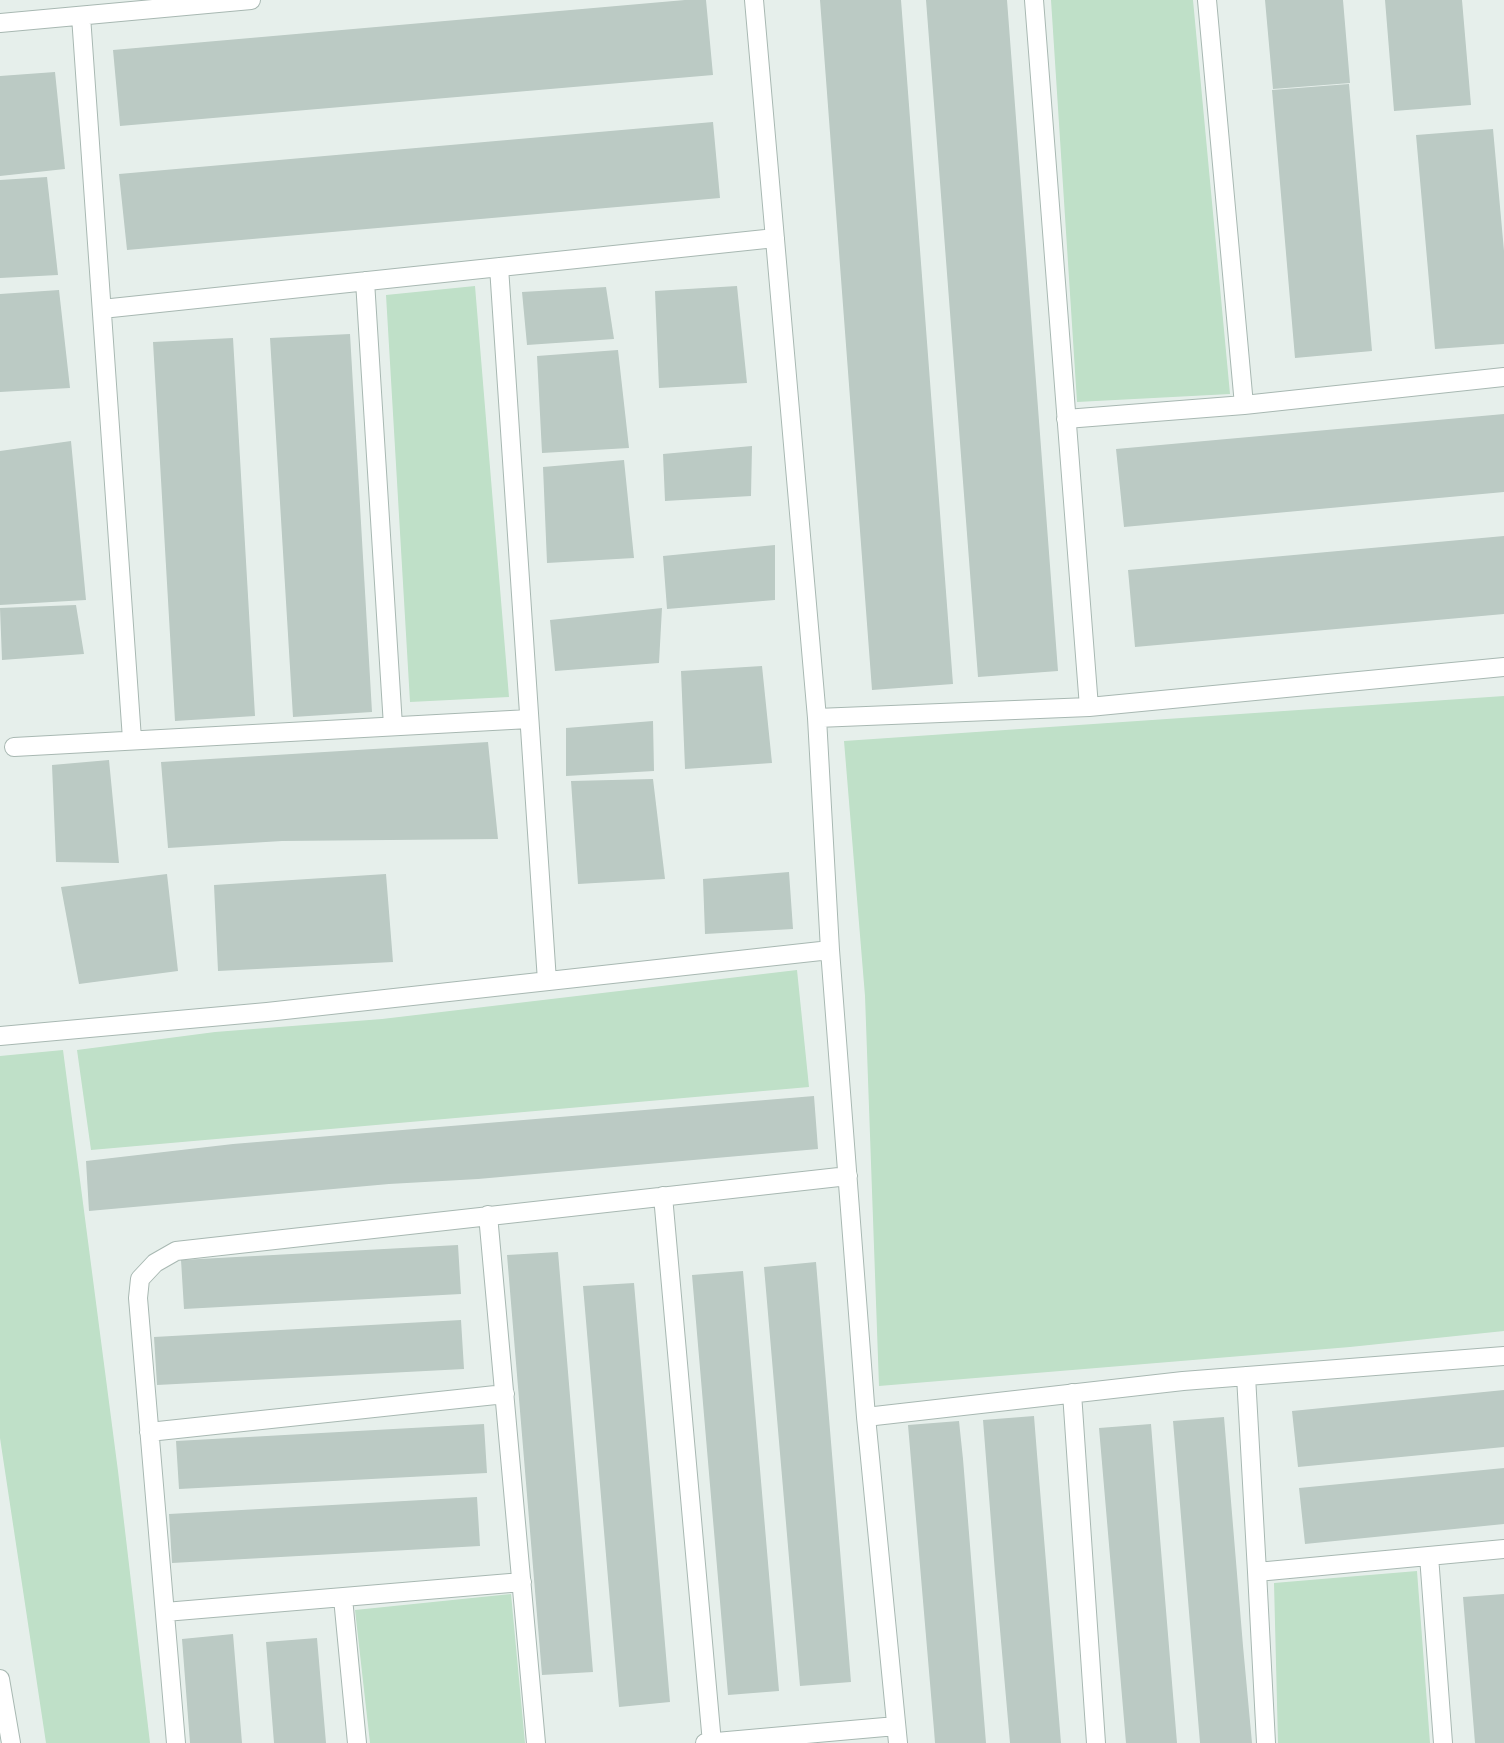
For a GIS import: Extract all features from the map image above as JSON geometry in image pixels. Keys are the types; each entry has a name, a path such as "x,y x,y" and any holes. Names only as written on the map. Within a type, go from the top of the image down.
{"street":[{"path":"0,23 251,0"},
{"path":"705,1743 897,1734 866,1417 830,950 817,718 754,0"},
{"path":"1034,0 1089,707"},
{"path":"1208,0 1244,405"},
{"path":"81,16 132,739"},
{"path":"102,309 775,238"},
{"path":"499,267 547,981"},
{"path":"365,281 393,726"},
{"path":"1066,419 1244,405 1504,377"},
{"path":"817,718 1089,707 1504,667"},
{"path":"14,747 529,719"},
{"path":"0,1036 256,1013 830,950"},
{"path":"176,1743 138,1298 140,1279 155,1263 176,1251 848,1176"},
{"path":"663,1196 712,1743"},
{"path":"488,1215 537,1743"},
{"path":"866,1417 1245,1376 1504,1356"},
{"path":"1245,1376 1266,1743"},
{"path":"1072,1393 1096,1743"},
{"path":"149,1432 505,1394"},
{"path":"1257,1572 1504,1549"},
{"path":"1428,1556 1443,1743"},
{"path":"165,1612 522,1582"},
{"path":"343,1598 357,1743"},
{"path":"0,1679 10,1743"}],"green space":[{"path":"1051,0 1193,0 1230,394 1077,402"},
{"path":"475,286 509,697 410,702 386,295"},
{"path":"1504,696 1504,1331 1350,1347 879,1386 865,996 844,741"},
{"path":"797,970 809,1087 91,1150 77,1050 215,1032 382,1019"},
{"path":"63,1050 118,1471 150,1743 46,1743 0,1438 0,1056"},
{"path":"1417,1571 1430,1743 1278,1743 1274,1583"},
{"path":"511,1594 525,1743 370,1743 355,1610"}],"building":[{"path":"706,0 713,75 120,126 113,50"},
{"path":"820,0 901,0 953,684 872,690"},
{"path":"926,0 1007,0 1058,671 978,677"},
{"path":"1265,0 1343,0 1350,83 1273,89"},
{"path":"1385,0 1462,0 1471,105 1394,111"},
{"path":"55,72 65,169 0,176 0,76"},
{"path":"1349,84 1372,351 1295,358 1272,90"},
{"path":"713,122 720,198 127,250 119,174"},
{"path":"1493,129 1504,251 1504,344 1435,349 1416,135"},
{"path":"47,177 58,275 0,278 0,180"},
{"path":"737,286 747,383 659,388 655,291"},
{"path":"606,287 614,339 527,345 522,292"},
{"path":"59,290 70,388 0,392 0,294"},
{"path":"350,334 372,712 293,717 270,338"},
{"path":"233,338 255,716 175,721 153,342"},
{"path":"618,350 629,448 542,453 537,356"},
{"path":"1504,414 1504,492 1124,527 1116,449"},
{"path":"71,441 86,600 0,605 0,451"},
{"path":"752,446 751,496 665,501 663,454"},
{"path":"624,460 634,558 547,563 543,467"},
{"path":"1504,536 1504,614 1135,647 1128,570"},
{"path":"775,545 775,600 667,609 663,556"},
{"path":"76,605 84,654 2,660 0,608"},
{"path":"662,608 659,663 555,671 550,620"},
{"path":"762,666 772,763 685,769 681,671"},
{"path":"653,721 654,771 566,776 566,728"},
{"path":"488,742 498,839 282,841 168,848 161,762"},
{"path":"109,760 119,863 56,862 52,765"},
{"path":"653,779 665,879 578,884 571,781"},
{"path":"789,872 793,929 705,934 703,879"},
{"path":"167,874 178,971 79,984 61,887"},
{"path":"386,874 393,962 218,971 214,885"},
{"path":"814,1096 818,1149 89,1211 86,1161 233,1144"},
{"path":"458,1245 461,1294 184,1309 181,1260"},
{"path":"558,1252 593,1672 542,1675 507,1255"},
{"path":"816,1262 851,1682 800,1686 764,1267"},
{"path":"743,1271 779,1691 728,1695 692,1275"},
{"path":"634,1283 670,1702 619,1707 583,1286"},
{"path":"461,1320 464,1369 157,1385 154,1337"},
{"path":"1504,1390 1504,1447 1298,1467 1292,1411"},
{"path":"1034,1416 1061,1743 1010,1743 995,1573 983,1420"},
{"path":"1224,1417 1252,1743 1200,1743 1173,1421"},
{"path":"959,1421 986,1743 935,1743 908,1425"},
{"path":"484,1424 487,1473 179,1489 176,1441"},
{"path":"1151,1424 1177,1743 1126,1743 1099,1428"},
{"path":"1504,1468 1504,1524 1305,1544 1299,1488"},
{"path":"477,1497 480,1546 172,1563 169,1514"},
{"path":"1504,1594 1504,1743 1475,1743 1463,1597"},
{"path":"233,1634 242,1743 190,1743 182,1639"},
{"path":"317,1638 326,1743 274,1743 266,1642"}]}
